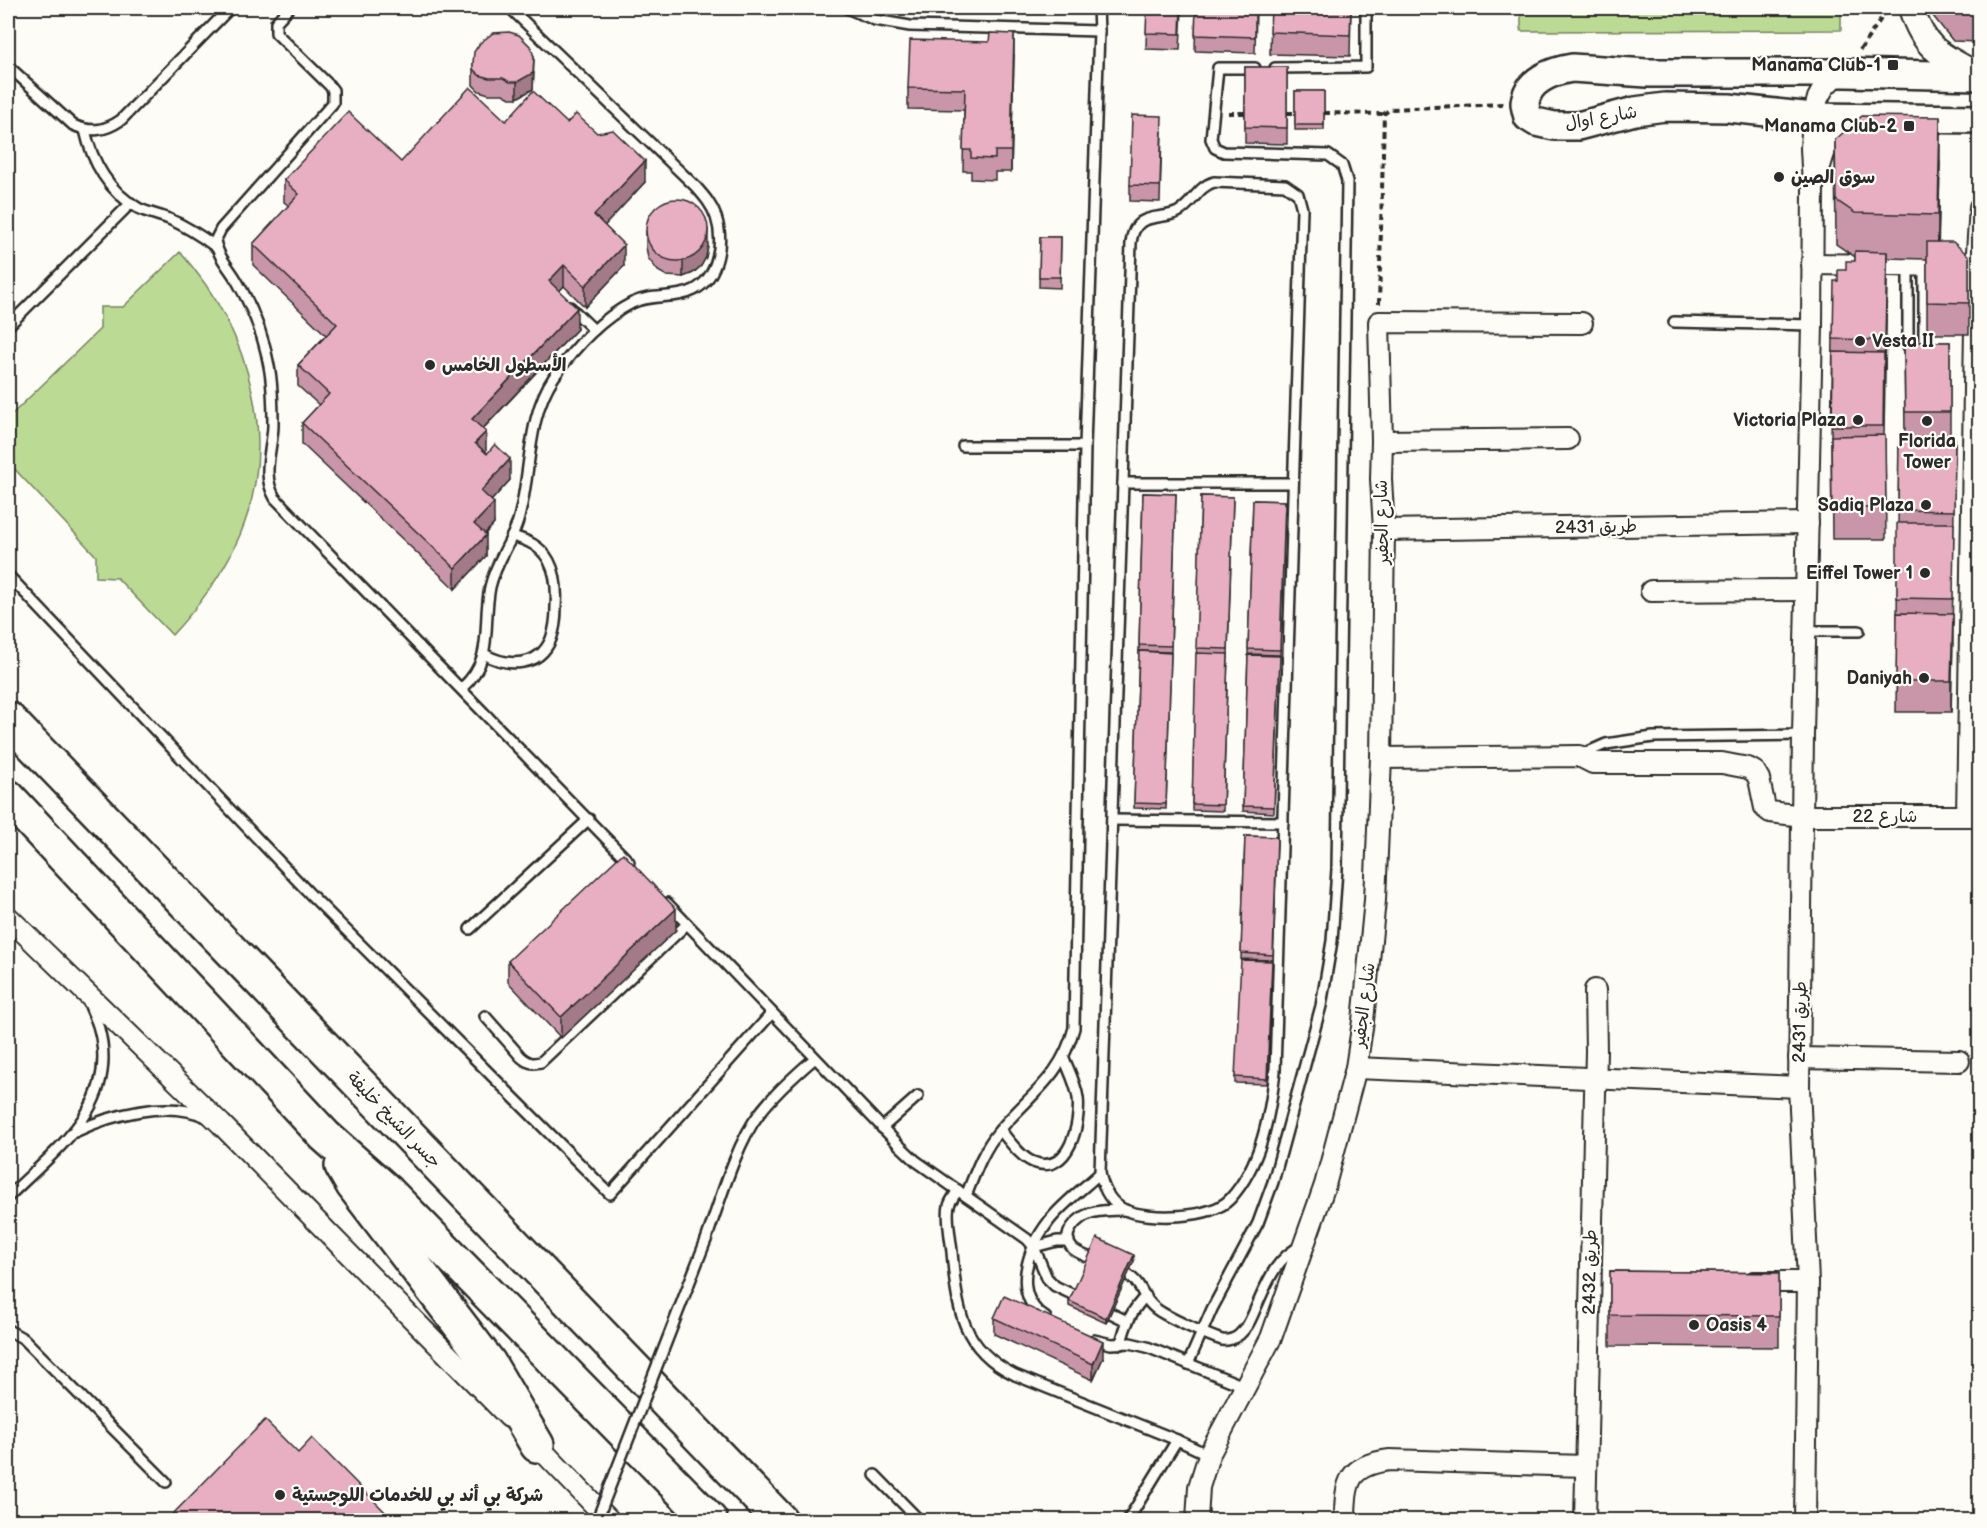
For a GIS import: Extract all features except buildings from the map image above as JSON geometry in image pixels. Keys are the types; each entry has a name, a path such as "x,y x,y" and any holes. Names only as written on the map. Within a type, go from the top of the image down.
{"highway":[{"name":"جسر الشيخ خليفة","path":"8,719 780,1521"},
{"path":"8,797 326,1136 387,1191 710,1521"},
{"path":"326,1136 353,1185 489,1363 537,1445"}],"main road":[{"path":"1525,103 1532,86 1541,78 1572,68 1647,73 1979,76"},
{"name":"شارع اوال","path":"1525,103 1528,117 1536,122 1554,126 1578,126 1635,111 1665,107 1729,108 1813,117 1980,118"}],"street":[{"path":"1911,8 1917,26 1928,44 1944,57 1979,76"},
{"name":"طريق 2431","path":"1805,1521 1808,1282 1799,1058 1812,325 1811,148 1813,117 1818,98 1833,78 1845,73"},
{"name":"طريق 2431","path":"1813,187 1827,142 1836,126 1848,117"},
{"name":"شارع 22","path":"1803,816 1973,816 1976,267 1980,207"},
{"path":"1812,264 1976,267"},
{"path":"1378,322 1582,323"},
{"name":"شارع الجفير","path":"1197,1521 1199,1487 1209,1455 1271,1338 1325,1185 1356,1068 1372,941 1381,758 1384,530 1378,322"},
{"path":"1382,441 1568,439"},
{"name":"طريق 2431","path":"1384,530 1808,524"},
{"path":"1651,591 1806,590"},
{"path":"1381,758 1579,756 1593,763 1722,763 1748,768 1759,778 1765,808 1770,812 1803,816"},
{"path":"8,917 221,1124 609,1521"},
{"name":"طريق 2432","path":"1585,1521 1595,990"},
{"path":"1799,1058 1959,1061"},
{"path":"1356,1068 1799,1087"},
{"path":"1731,1282 1808,1282"},
{"path":"1345,1521 1345,1496 1352,1476 1358,1469 1377,1461 1585,1466"}],"lane":[{"path":"8,66 63,117 85,130 98,131 121,120 230,8"},
{"path":"216,247 217,234 221,229 333,103 333,90 329,85 276,33 276,22 289,8"},
{"path":"462,688 480,667 484,654 486,610 491,585 498,562 512,536 522,504 535,424 542,398 555,376 594,330 614,313 635,301 665,294 681,294 695,289 706,280 714,267 719,250 719,233 708,200 510,8"},
{"path":"847,8 875,20 901,25 1099,31"},
{"path":"1098,8 1084,446 1076,1012 1074,1028 1064,1058 1049,1079 1000,1130 962,1193 948,1208 956,1294 965,1328 985,1357 999,1368 1209,1455"},
{"path":"1188,1364 1202,1330 1248,1243 1266,1203 1321,1006 1330,952 1337,869 1347,181 1342,165 1328,156 1224,152 1215,148 1211,139 1218,68 1366,67 1366,8"},
{"path":"85,130 91,153 109,184 131,203 184,226 216,247 251,307 262,336 269,366 273,398 273,429 267,473 275,498 462,688 638,872"},
{"path":"1125,1210 1108,1195 1102,1185 1100,1173 1132,232 1138,223 1148,218 1168,216 1178,212 1194,198 1200,189 1214,182 1285,185 1298,194 1301,201 1275,1071 1269,1114 1256,1155 1236,1192 1228,1202 1217,1209 1179,1216 1125,1210 1089,1214 1072,1226 1068,1232 1073,1249 1131,1275 1155,1307 1162,1312 1224,1340 1237,1337 1246,1328 1275,1266 1294,1250 1304,1245"},
{"path":"8,326 131,203"},
{"path":"1916,265 1924,345 1916,350 1908,346 1916,265"},
{"path":"564,301 594,330"},
{"path":"1674,322 1812,325"},
{"path":"963,446 1084,446"},
{"path":"1123,483 1293,483"},
{"path":"484,654 498,662 514,664 529,661 542,652 551,639 557,598 550,562 540,549 528,540 512,536"},
{"path":"8,575 310,894 610,1194 772,1013"},
{"path":"1805,631 1859,631"},
{"path":"1579,756 1606,744 1653,736 1803,735"},
{"path":"470,929 589,819"},
{"path":"1112,820 1283,822"},
{"path":"663,898 814,1058 916,1161 1027,1239 1034,1247 1047,1278 1055,1286 1127,1321"},
{"path":"485,1016 526,1062 534,1064 541,1062 687,924"},
{"path":"8,1197 73,1134 90,1110 101,1084 102,1055 99,1030 84,991"},
{"path":"597,1521 729,1175 757,1116 814,1058"},
{"path":"1000,1130 1032,1162 1044,1165 1057,1161 1065,1152 1075,1133 1079,1112 1074,1083 1064,1058"},
{"path":"882,1128 918,1096"},
{"path":"73,1134 98,1121 143,1110 199,1113 221,1124"},
{"path":"1056,1323 1037,1312 1030,1303 1025,1293 1024,1281 1034,1247 1054,1215 1100,1173"},
{"path":"1034,1247 1057,1241 1069,1241"},
{"path":"1121,1344 1127,1321 1138,1303 1146,1296"},
{"path":"8,1330 24,1340 166,1482"},
{"path":"1083,1335 1102,1342 1139,1344 1246,1388"},
{"path":"1128,1521 1176,1440"},
{"path":"875,1475 919,1521"}],"path":[{"path":"1845,73 1888,8"},
{"path":"1324,113 1384,114 1390,109 1525,103"},
{"path":"1287,113 1295,113"},
{"path":"1378,322 1384,114"}],"green space":[{"path":"1521,8 1841,8 1841,30 1521,31"},
{"path":"180,252 205,284 225,318 241,354 252,392 257,430 257,469 249,508 229,558 207,593 172,635 117,578 96,577 96,556 8,462 8,418 100,329 100,307 123,307"}],"place":[{"name":"Manama Club-1","path":"1893,65"},
{"name":"Manama Club-2","path":"1909,126"},
{"name":"سوق الصين","path":"1779,177"},
{"name":"Vesta II","path":"1860,341"},
{"name":"الأسطول الخامس","path":"430,365"},
{"name":"Victoria Plaza","path":"1858,420"},
{"name":"Florida Tower","path":"1927,421"},
{"name":"Sadiq Plaza","path":"1926,505"},
{"name":"Eiffel Tower 1","path":"1925,573"},
{"name":"Daniyah","path":"1924,678"},
{"name":"Oasis 4","path":"1694,1325"},
{"name":"شركة بي أند بي للخدمات اللوجستية","path":"280,1495"}]}
